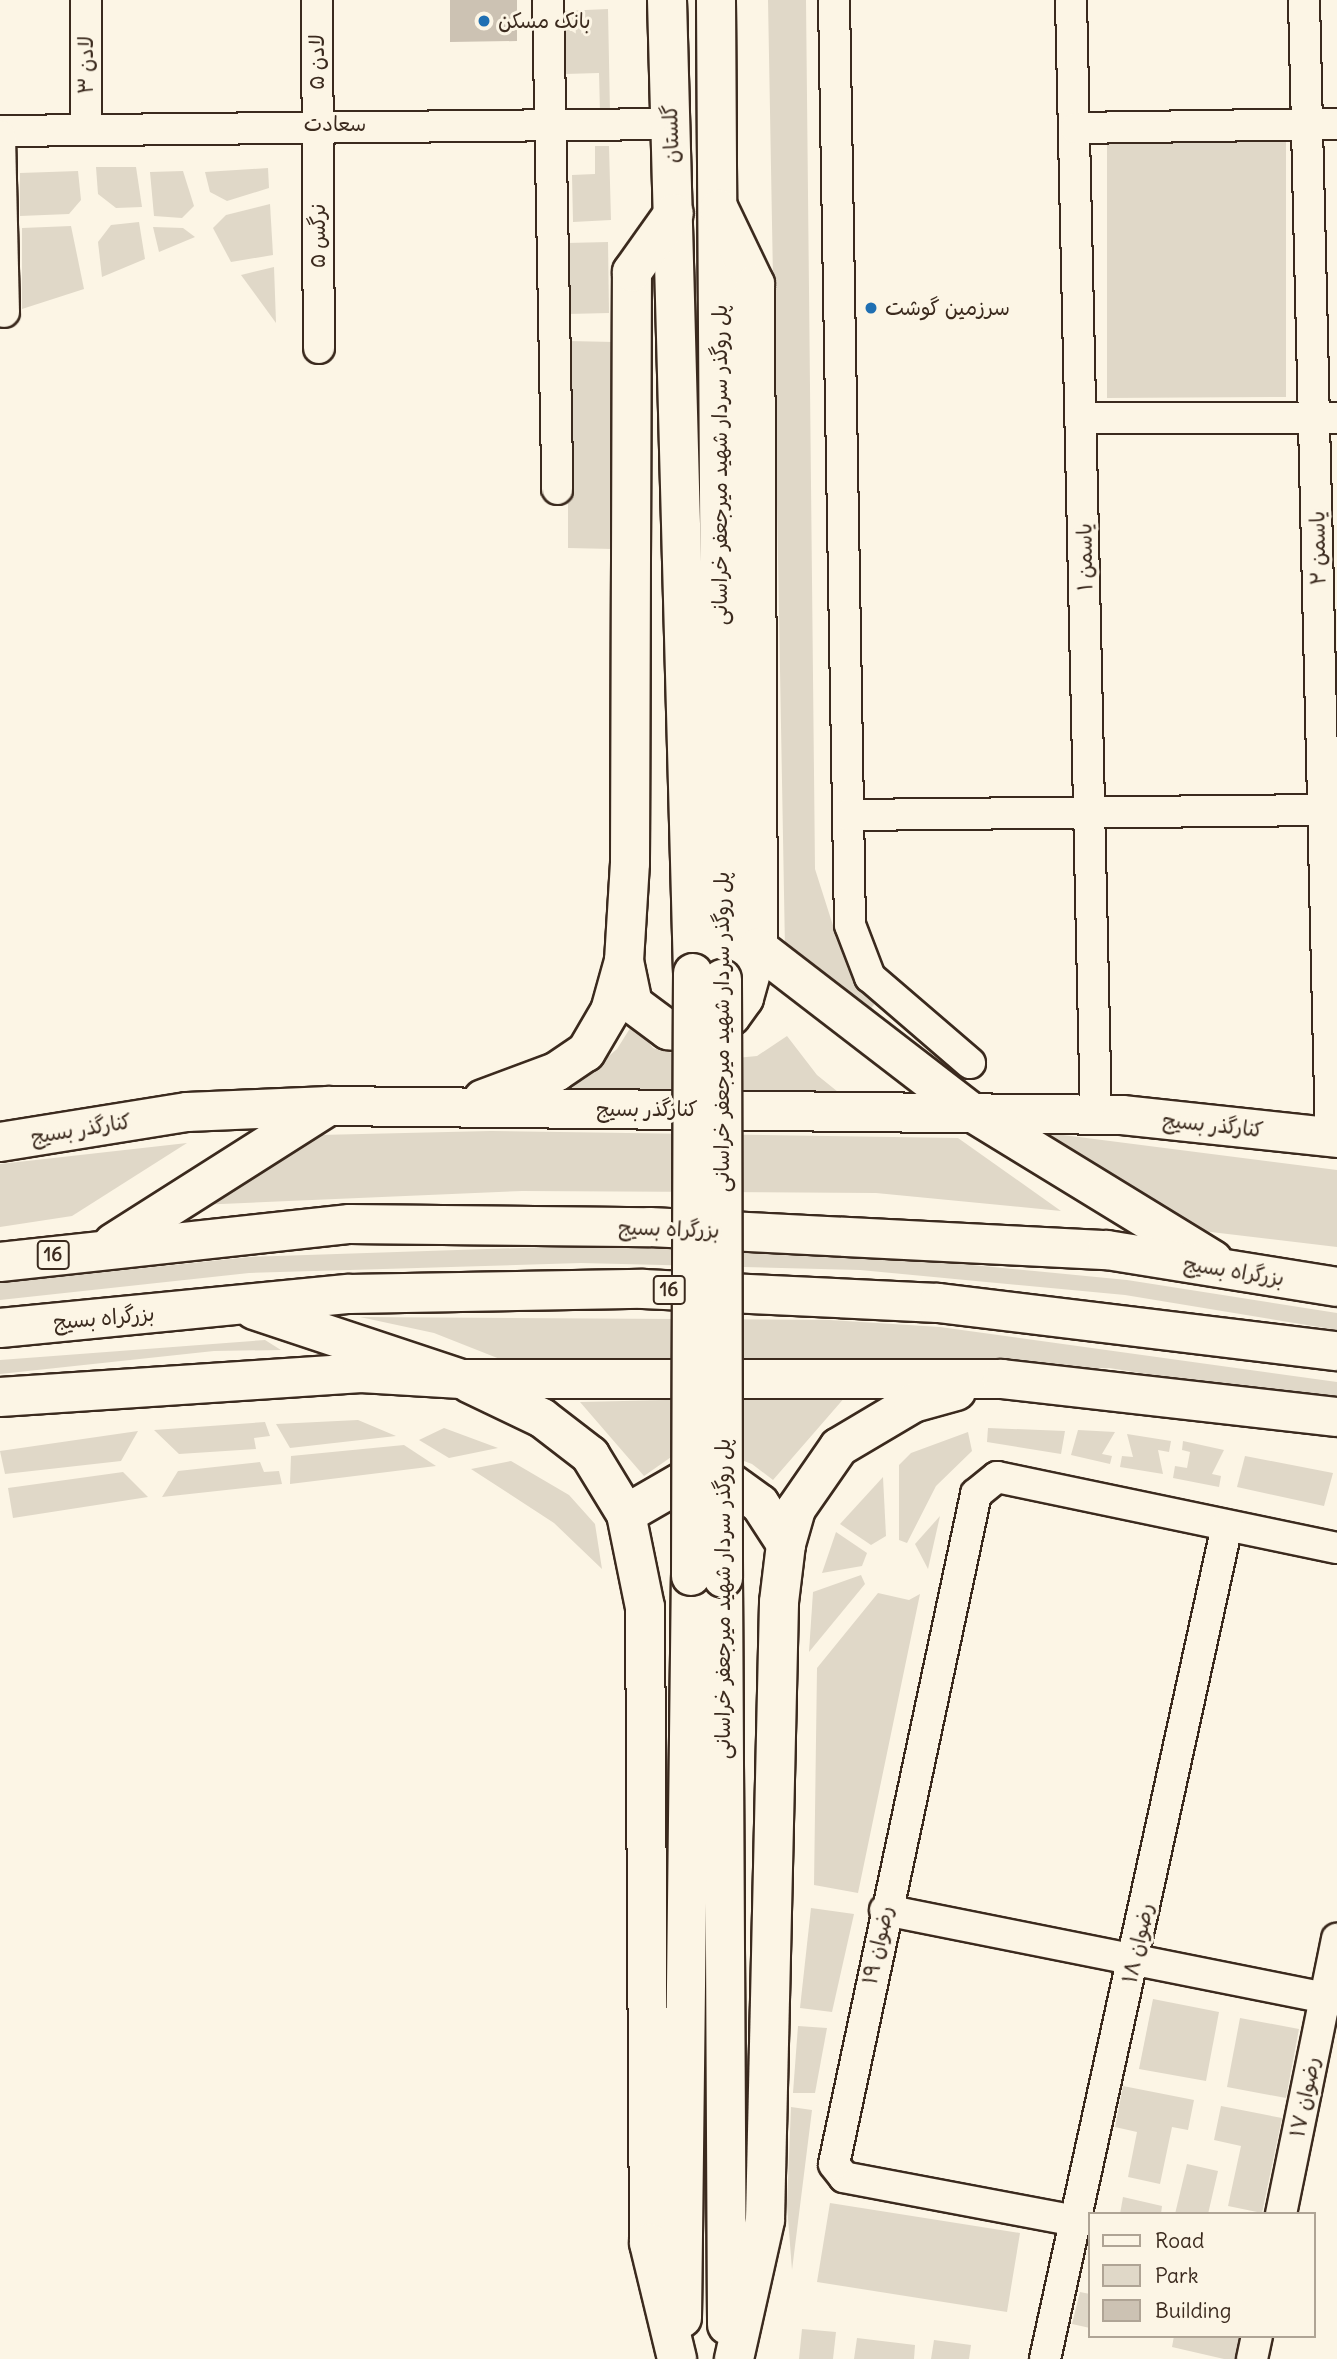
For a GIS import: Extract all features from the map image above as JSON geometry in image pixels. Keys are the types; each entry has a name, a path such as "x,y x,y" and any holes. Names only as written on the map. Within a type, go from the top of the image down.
{"main road":[{"name":"گلستان","path":"667,0 676,267"},
{"path":"624,961 633,1004 668,1030 690,1033 730,1016 744,998 758,948 755,284 719,209 716,0"},
{"name":"پل روگذر سردار شهید میرجعفر خراسانی","path":"719,209 707,976 707,1577 722,2179 731,2359"},
{"path":"458,1108 556,1072 586,1052 610,1011 624,961 630,863 632,272 674,213"},
{"name":"پل روگذر سردار شهید میرجعفر خراسانی","path":"676,267 707,976"},
{"path":"758,948 970,1111 1230,1270"},
{"path":"106,1248 329,1106"},
{"name":"کنارگذر بسیج","path":"0,1142 187,1112 329,1106 970,1111 1096,1115 1334,1138"},
{"name":"بزرگراه بسیج","path":"0,1262 106,1248 350,1224 650,1227 1107,1250 1337,1287"},
{"name":"بزرگراه بسیج","path":"0,1328 349,1294 643,1289 938,1303 1337,1351"},
{"path":"238,1305 461,1379 542,1418 590,1455 625,1514 645,1607 649,2243 677,2359"},
{"path":"0,1397 361,1373 461,1379 1002,1379 1337,1417"},
{"path":"731,2359 765,2220 779,1602 786,1544 796,1510 839,1447 913,1403 1002,1379"},
{"path":"625,1514 690,1477 724,1478 760,1504 786,1544"},
{"name":"پل روگذر سردار شهید میرجعفر خراسانی","path":"682,2359 683,2180 707,1577"}],"street":[{"name":"لادن ۳","path":"86,0 86,129"},
{"name":"لادن ۵","path":"317,0 318,123"},
{"path":"548,0 556,489"},
{"path":"834,0 850,925 858,956 870,977 970,1063"},
{"name":"یاسمن ۱","path":"1071,0 1076,128 1096,1115"},
{"name":"یاسمن ۲","path":"1304,0 1323,124 1334,1138"},
{"name":"سعادت","path":"0,134 318,123 671,124"},
{"name":"نرگس ۵","path":"318,123 319,348"},
{"path":"1076,128 1323,124"},
{"path":"0,134 4,312"},
{"path":"1082,418 1326,418"},
{"path":"848,815 1090,809 1330,810"},
{"name":"رضوان ۱۹","path":"1076,2221 844,2177 834,2164 976,1494 984,1481 997,1477 1227,1526"},
{"path":"1227,1526 1337,1548"},
{"name":"رضوان ۱۸","path":"1045,2359 1227,1526"},
{"path":"886,1910 1331,1999"},
{"name":"رضوان ۱۷","path":"1282,2212 1331,1999 1337,1939"},
{"path":"1252,2359 1257,2338"}],"green space":[{"path":"768,0 806,0 815,869 836,935 879,998 863,1019 785,949"},
{"path":"608,9 610,113 600,113 599,73 565,74 563,11"},
{"path":"1286,137 1286,397 1107,398 1107,138"},
{"path":"595,146 609,146 611,220 573,222 572,175 595,174"},
{"path":"96,167 136,167 142,207 116,208 98,194"},
{"path":"268,168 269,188 227,201 210,192 205,172"},
{"path":"78,171 81,200 69,214 20,216 20,173"},
{"path":"183,171 194,206 182,218 154,216 150,172"},
{"path":"270,204 273,255 231,262 213,228 226,215"},
{"path":"139,222 145,259 102,277 98,242 111,225"},
{"path":"71,226 84,289 22,309 22,228"},
{"path":"153,227 183,228 195,237 159,252"},
{"path":"608,242 609,313 568,314 567,243"},
{"path":"274,267 276,323 241,275"},
{"path":"568,341 614,342 613,549 568,548"},
{"path":"634,1022 653,1048 705,1061 757,1056 787,1036 817,1075 848,1100 565,1094 617,1049"},
{"path":"1024,1130 1337,1170 1337,1247 1194,1230"},
{"path":"491,1131 958,1138 1061,1211 876,1193 522,1191 198,1205 319,1135"},
{"path":"187,1143 72,1216 0,1227 0,1164"},
{"path":"580,1246 860,1254 1127,1280 1337,1313 1337,1330 1125,1295 860,1270 581,1263 249,1273 0,1300 0,1283 250,1257"},
{"path":"360,1317 830,1320 940,1327 1337,1382 1337,1404 1109,1368 520,1367 434,1333"},
{"path":"265,1340 281,1350 214,1351 0,1374 0,1360"},
{"path":"846,1396 773,1480 752,1464 709,1448 674,1455 644,1476 580,1402"},
{"path":"358,1420 396,1436 290,1448 276,1424"},
{"path":"265,1422 270,1436 254,1438 256,1449 179,1454 154,1430"},
{"path":"444,1428 498,1448 449,1458 419,1440"},
{"path":"988,1428 1065,1431 1061,1454 987,1442"},
{"path":"1078,1430 1115,1432 1102,1454 1112,1456 1110,1464 1071,1455"},
{"path":"138,1431 121,1461 5,1474 0,1451"},
{"path":"968,1432 972,1451 936,1486 907,1543 899,1540 899,1465 911,1453"},
{"path":"1127,1434 1171,1441 1169,1452 1158,1450 1163,1474 1120,1467 1122,1456 1133,1457"},
{"path":"1183,1441 1224,1450 1212,1474 1221,1476 1219,1487 1173,1478 1175,1466 1187,1468 1190,1452 1182,1450"},
{"path":"404,1445 436,1466 290,1484 291,1456"},
{"path":"1245,1456 1333,1473 1324,1506 1237,1487"},
{"path":"511,1461 569,1495 595,1524 602,1569 554,1523 471,1469"},
{"path":"260,1462 264,1472 279,1471 282,1484 162,1497 178,1471"},
{"path":"123,1472 148,1497 13,1518 8,1488"},
{"path":"883,1477 886,1536 871,1545 840,1524"},
{"path":"940,1516 928,1569 915,1544"},
{"path":"836,1532 867,1553 862,1566 822,1573"},
{"path":"861,1575 865,1584 809,1652 813,1592"},
{"path":"878,1593 909,1600 920,1594 858,1893 814,1885 817,1668"},
{"path":"811,1908 854,1914 832,2012 800,2008"},
{"path":"1153,1999 1219,2012 1206,2081 1139,2069"},
{"path":"1240,2018 1299,2029 1286,2098 1227,2087"},
{"path":"798,2026 827,2028 815,2093 793,2093"},
{"path":"1123,2086 1194,2100 1188,2130 1172,2127 1160,2184 1128,2177 1137,2132 1115,2127"},
{"path":"1221,2106 1282,2118 1262,2212 1228,2206 1241,2146 1214,2140"},
{"path":"791,2107 812,2110 792,2270 787,2205"},
{"path":"1187,2164 1218,2171 1208,2212 1175,2212"},
{"path":"1123,2197 1162,2206 1161,2212 1120,2212"},
{"path":"830,2203 1020,2233 1007,2312 817,2282"},
{"path":"1080,2292 1088,2294 1088,2328 1072,2324"},
{"path":"802,2329 836,2332 833,2359 799,2359"},
{"path":"857,2338 915,2345 914,2359 854,2359"},
{"path":"1174,2338 1240,2338 1235,2359 1172,2347"},
{"path":"934,2340 971,2345 969,2359 931,2359"}],"building":[{"name":"بانک مسکن","path":"450,0 517,0 517,41 450,42"}],"place":[{"name":"بانک مسکن","path":"484,21"},
{"name":"سرزمین گوشت","path":"871,308"}]}
